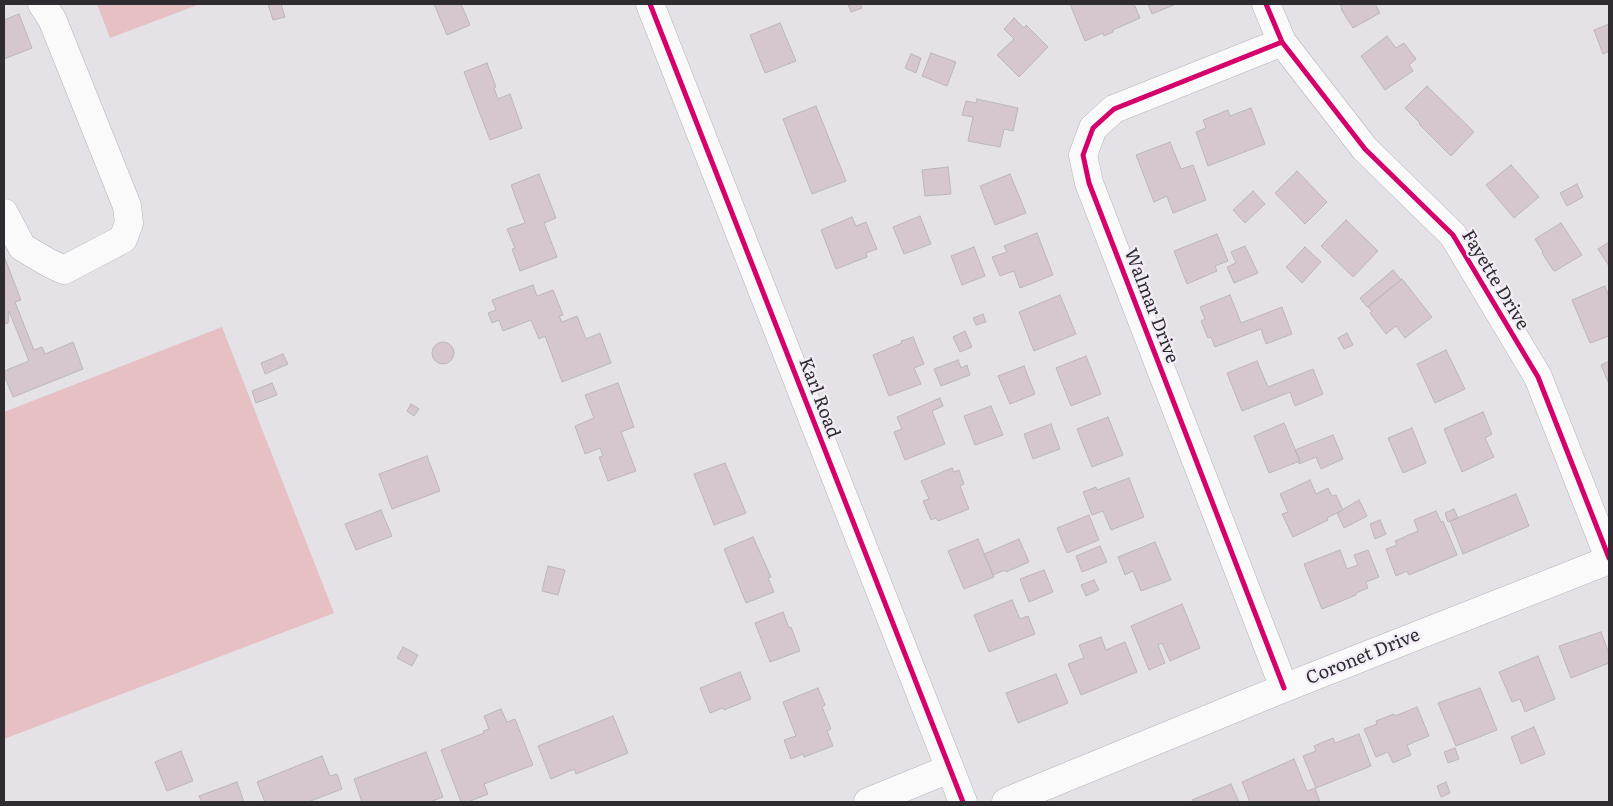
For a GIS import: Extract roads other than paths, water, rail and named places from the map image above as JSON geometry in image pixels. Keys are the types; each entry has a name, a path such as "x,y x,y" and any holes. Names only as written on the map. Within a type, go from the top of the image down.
{"street":[{"path":"4,213 22,247 64,270 123,239 129,223 127,206 52,19 42,4"},
{"name":"Karl Road","path":"650,4 963,802"},
{"name":"Fayette Drive","path":"1266,4 1282,42 1365,149 1453,235 1538,377 1609,559"},
{"name":"Walmar Drive","path":"1282,42 1114,109 1093,128 1083,155 1089,183 1284,688"},
{"name":"Coronet Drive","path":"1006,802 1284,688 1609,559"},
{"path":"868,802 949,769"}]}
